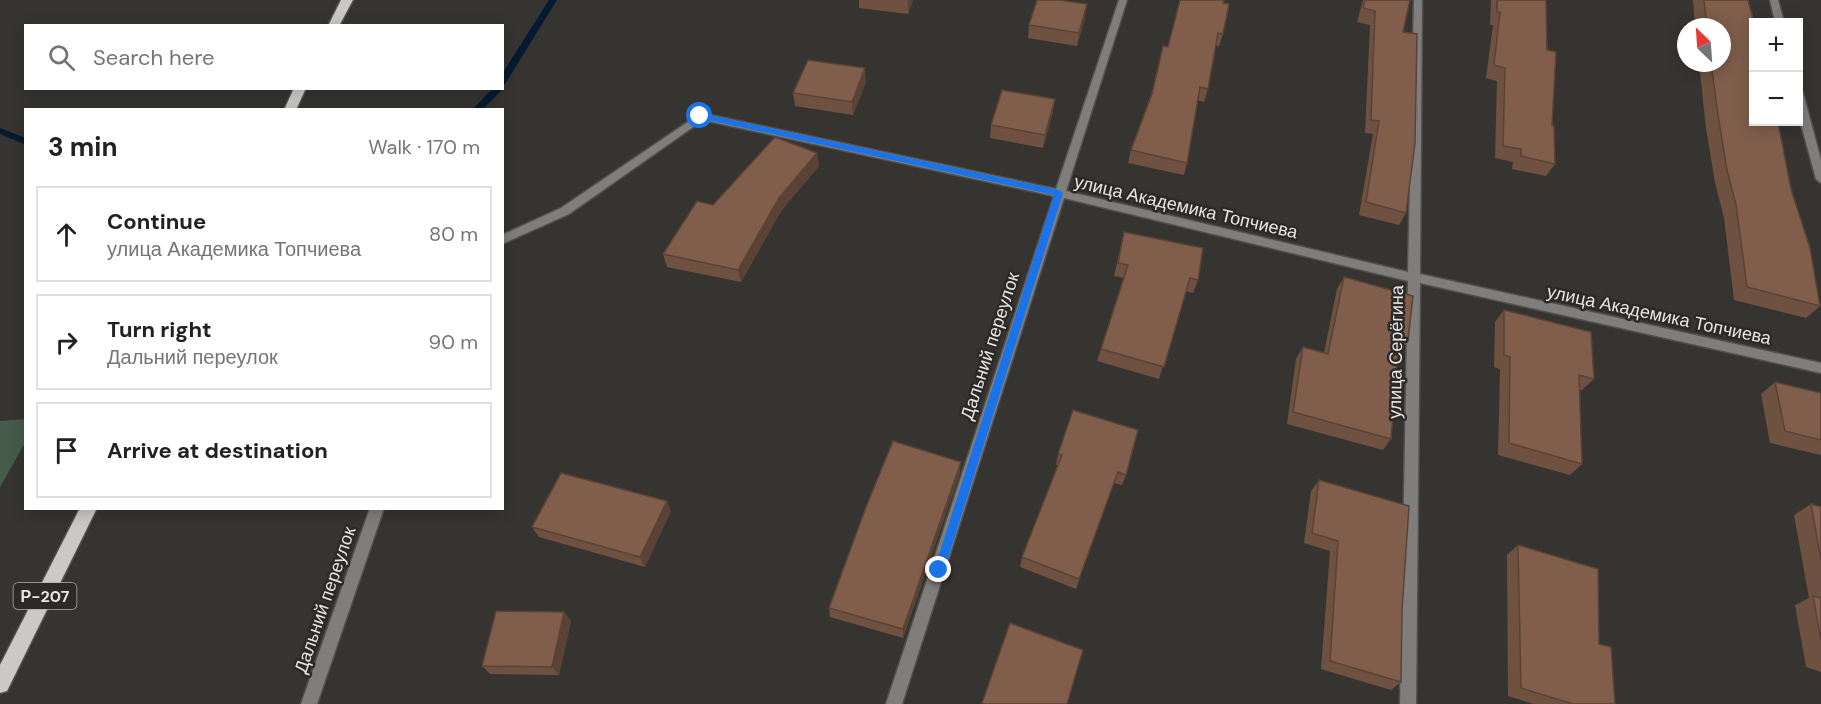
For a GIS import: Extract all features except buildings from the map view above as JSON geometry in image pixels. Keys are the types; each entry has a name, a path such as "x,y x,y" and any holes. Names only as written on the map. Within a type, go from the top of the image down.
{"main road":[{"path":"334,24 347,0"},
{"path":"291,108 299,90"},
{"name":"Р-207","path":"0,684 88,510"}],"street":[{"name":"Дальний переулок","path":"894,704 1123,0"},
{"name":"улица Серёгина","path":"1408,704 1416,278 1418,0"},
{"path":"1774,0 1779,18"},
{"path":"1803,112 1821,179"},
{"name":"улица Академика Топчиева","path":"504,239 565,211 700,116 1059,193 1416,278 1821,368"},
{"name":"Дальний переулок","path":"309,704 376,510"}],"green space":[{"path":"24,419 24,445 0,487 0,421"}],"waterway":[{"path":"504,79 553,0"},
{"path":"478,108 497,90"},
{"path":"0,131 24,141"}],"route":[{"path":"700,116 1059,193 939,570"}]}
